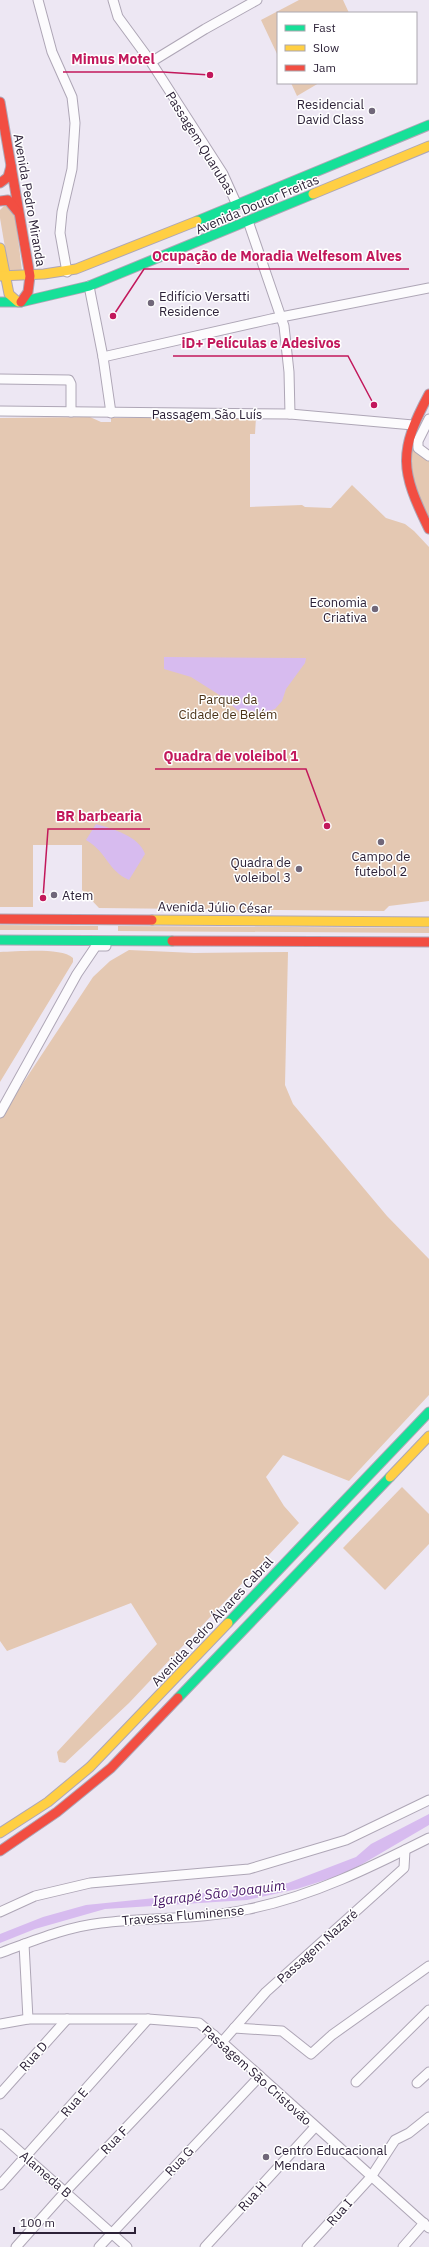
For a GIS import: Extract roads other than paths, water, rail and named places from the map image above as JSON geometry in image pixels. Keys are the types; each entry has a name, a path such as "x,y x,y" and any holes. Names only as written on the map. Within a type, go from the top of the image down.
{"main road":[{"name":"Avenida Pedro Miranda","path":"0,102 17,211 30,276 28,292 19,302"},
{"name":"Avenida Doutor Freitas","path":"3,276 30,276 67,272 238,205 429,126"},
{"name":"Avenida Doutor Freitas","path":"0,302 19,302 89,286 429,146"},
{"path":"0,183 8,177 11,166"},
{"path":"0,201 8,200 17,211"},
{"path":"0,248 3,276 9,294 19,302"},
{"path":"429,394 413,425 405,460 415,499 429,529"},
{"path":"368,922 429,914"},
{"name":"Avenida Júlio César","path":"0,918 429,922"},
{"path":"0,940 429,942"},
{"name":"Avenida Pedro Álvares Cabral","path":"0,1833 48,1802 90,1767 429,1412"},
{"path":"0,1851 52,1817 111,1768 429,1436"}],"street":[{"path":"38,0 52,52 72,97 75,123 72,170 62,212 60,233 67,272"},
{"name":"Passagem Quarubas","path":"114,0 118,17 151,62 223,174 238,205"},
{"path":"151,62 205,29 257,0"},
{"path":"248,221 284,326 289,372 290,414"},
{"path":"89,286 103,357 111,413"},
{"path":"103,357 282,317 429,288"},
{"path":"0,379 69,380 71,384 71,412"},
{"name":"Passagem São Luís","path":"0,411 290,414 413,425"},
{"path":"429,419 418,440 418,448 429,456"},
{"path":"0,1113 77,974 96,946 109,946 112,941"},
{"path":"0,1912 35,1896 90,1883 249,1869 346,1840 429,1800"},
{"name":"Travessa Fluminense","path":"0,1953 52,1934 100,1923 206,1916 248,1910 296,1898 354,1875 429,1838"},
{"name":"Passagem Nazaré","path":"222,2042 266,1992 404,1868 405,1850"},
{"path":"24,1944 28,2020"},
{"path":"234,2028 263,2028 282,2031 311,2054 332,2035 429,1966"},
{"path":"356,2082 429,2010"},
{"name":"Passagem São Cristovão","path":"0,2024 28,2020 67,2019 148,2019 199,2023 427,2226"},
{"name":"Rua D","path":"0,2094 67,2019"},
{"name":"Rua E","path":"0,2185 148,2019"},
{"name":"Rua F","path":"16,2247 66,2191 214,2035"},
{"path":"417,2083 429,2072"},
{"name":"Rua G","path":"99,2247 260,2076"},
{"name":"Rua I","path":"307,2247 371,2177 395,2140 409,2133 429,2117"},
{"name":"Rua H","path":"205,2247 315,2126"},
{"name":"Alameda B","path":"0,2134 66,2191 127,2247"},
{"path":"403,2247 427,2226"}],"water":[{"path":"164,657 306,658 305,663 286,689 282,701 275,709 257,715 242,714 221,696 191,677 164,669"},
{"path":"96,824 125,834 137,842 142,848 145,854 129,880 116,871 99,850 86,840"},
{"name":"Igarapé São Joaquim","path":"429,1814 429,1825 347,1873 297,1889 247,1900 105,1909 35,1929 0,1943 0,1934 43,1917 86,1905 288,1883 356,1857 371,1844"}],"place":[{"name":"Mimus Motel","path":"210,75"},
{"name":"Residencial David Class","path":"372,111"},
{"name":"Edifício Versatti Residence","path":"151,303"},
{"name":"Ocupação de Moradia Welfesom Alves","path":"113,316"},
{"name":"iD+ Películas e Adesivos","path":"374,405"},
{"name":"Economia Criativa","path":"375,609"},
{"name":"Quadra de voleibol 1","path":"327,826"},
{"name":"Campo de futebol 2","path":"381,842"},
{"name":"Quadra de voleibol 3","path":"299,869"},
{"name":"Atem","path":"54,895"},
{"name":"BR barbearia","path":"43,898"},
{"name":"Centro Educacional Mendara","path":"266,2157"}],"park label":[{"name":"Parque da Cidade de Belém","path":"228,706"}]}
